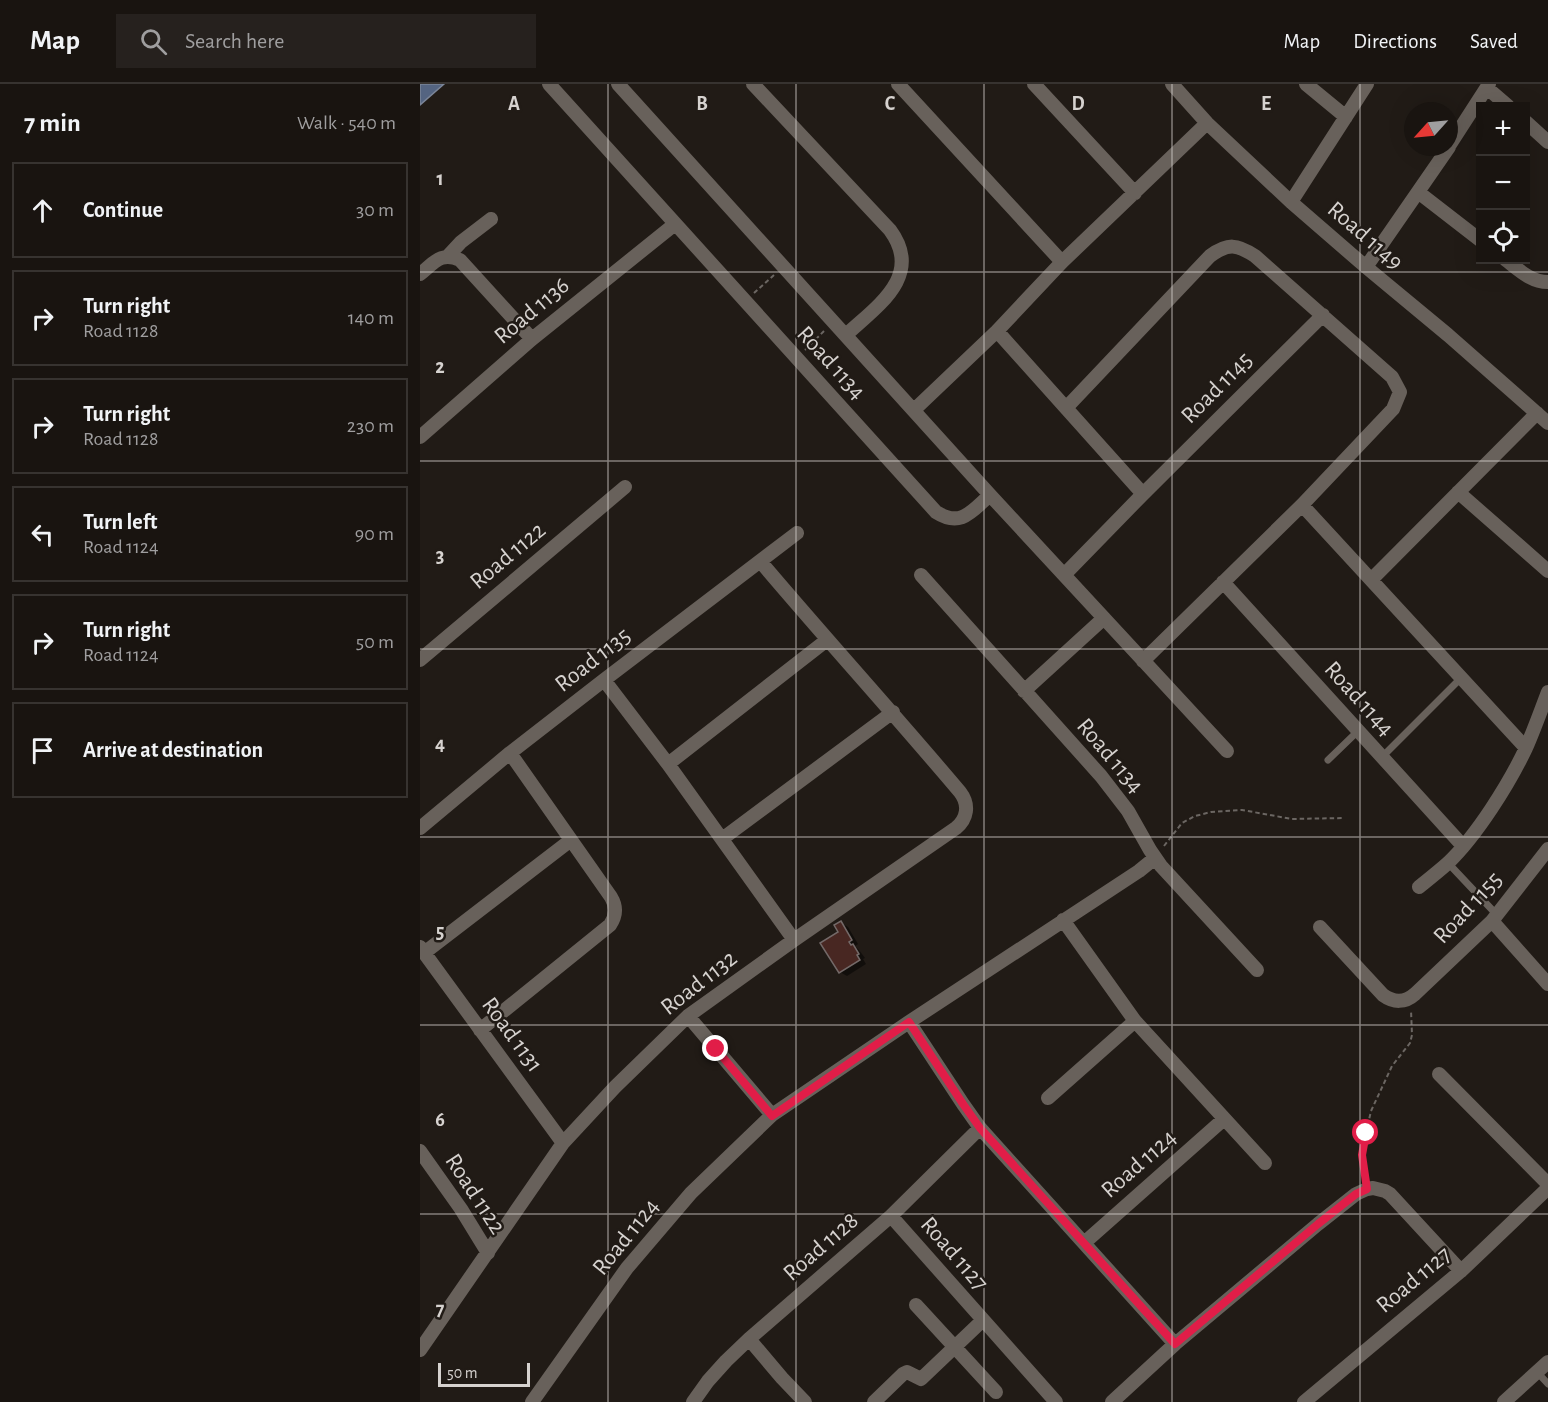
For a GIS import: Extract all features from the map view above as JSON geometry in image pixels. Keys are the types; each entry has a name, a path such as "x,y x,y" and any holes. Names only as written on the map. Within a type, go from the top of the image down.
{"street":[{"name":"Road 1134","path":"549,84 936,512 948,518 960,519 966,517 990,495"},
{"path":"618,84 990,495 1227,751"},
{"path":"753,84 890,230 900,246 902,265 897,283 886,298 846,335"},
{"path":"898,84 1062,262"},
{"path":"1034,84 1134,193"},
{"name":"Road 1149","path":"1172,84 1207,123 1291,202 1448,334 1548,423"},
{"path":"1306,84 1346,117"},
{"path":"1291,202 1367,84"},
{"path":"1458,133 1488,86 1504,102"},
{"path":"914,410 997,331 1062,262 1207,123"},
{"path":"1530,126 1548,142"},
{"path":"1366,267 1443,156"},
{"path":"1418,192 1476,237"},
{"path":"448,256 460,242 490,219"},
{"name":"Road 1136","path":"420,437 532,339 675,224"},
{"path":"1066,408 1210,256 1232,245 1245,249 1255,256 1323,315 1392,377 1400,392 1393,410 1302,505 1143,661"},
{"path":"420,274 439,258 448,256 455,258 463,263 532,339"},
{"path":"1511,264 1530,278 1548,282"},
{"name":"Road 1145","path":"1064,575 1323,315"},
{"path":"997,331 1143,494"},
{"path":"1371,580 1537,413"},
{"name":"Road 1122","path":"420,660 625,487"},
{"path":"1458,492 1548,571"},
{"path":"1302,505 1526,748"},
{"name":"Road 1135","path":"420,828 510,753 797,533"},
{"path":"722,839 893,712 827,640 760,561"},
{"name":"Road 1134","path":"921,575 1101,776 1128,811 1155,858 1257,970"},
{"name":"Road 1144","path":"1223,582 1463,846"},
{"path":"1024,691 1104,618"},
{"path":"668,764 827,640"},
{"path":"604,680 668,764 794,940"},
{"path":"1419,887 1448,863 1463,846 1504,788 1526,748 1548,692"},
{"name":"Road 1132","path":"488,1252 563,1143 615,1087 688,1016 961,824 967,807 964,797 893,712"},
{"path":"480,1030 610,925 615,910 613,901 510,753"},
{"name":"Road 1131","path":"563,1143 422,950 571,840"},
{"name":"Road 1155","path":"1413,996 1494,918 1548,849"},
{"name":"Road 1124","path":"540,1400 634,1260 691,1193 772,1116 909,1022 1139,872 1155,858"},
{"path":"1494,918 1548,984"},
{"path":"1063,920 1135,1021 1265,1163"},
{"path":"1320,927 1383,995 1397,1001 1404,1001 1413,996"},
{"path":"688,1016 772,1116"},
{"path":"1048,1098 1135,1021"},
{"path":"909,1022 980,1128 1175,1344"},
{"name":"Road 1127","path":"1304,1402 1461,1271 1548,1186 1439,1074"},
{"name":"Road 1124","path":"1084,1243 1224,1119"},
{"name":"Road 1128","path":"693,1402 708,1381 749,1340 891,1216 980,1128"},
{"name":"Road 1122","path":"420,1350 488,1252 461,1209 421,1154"},
{"path":"1112,1402 1175,1344 1318,1224 1356,1194 1367,1189 1379,1189 1390,1194 1461,1271"},
{"name":"Road 1127","path":"891,1216 1056,1402"},
{"path":"916,1305 996,1392"},
{"path":"874,1402 907,1372 921,1379 982,1320"},
{"path":"749,1340 805,1402"},
{"path":"1504,1402 1543,1367"}],"lane":[{"path":"1382,758 1461,678"},
{"path":"1328,760 1358,731"},
{"path":"1448,863 1494,918"},
{"path":"1543,1367 1548,1384"}],"path":[{"path":"745,301 783,266"},
{"path":"796,358 834,321"},
{"path":"1155,858 1182,823 1195,816 1211,812 1242,810 1292,819 1344,818"},
{"path":"1367,1189 1362,1155 1371,1111 1392,1066 1410,1043 1413,996"}],"water":[{"path":"420,84 444,84 420,105"}],"building":[{"path":"841,921 852,940 849,942 853,944 860,960 839,973 820,943 838,932 834,925"}],"route":[{"path":"716,1049 772,1116 909,1022 980,1128 1175,1344 1318,1224 1356,1194 1367,1189 1362,1155 1366,1133"}]}
